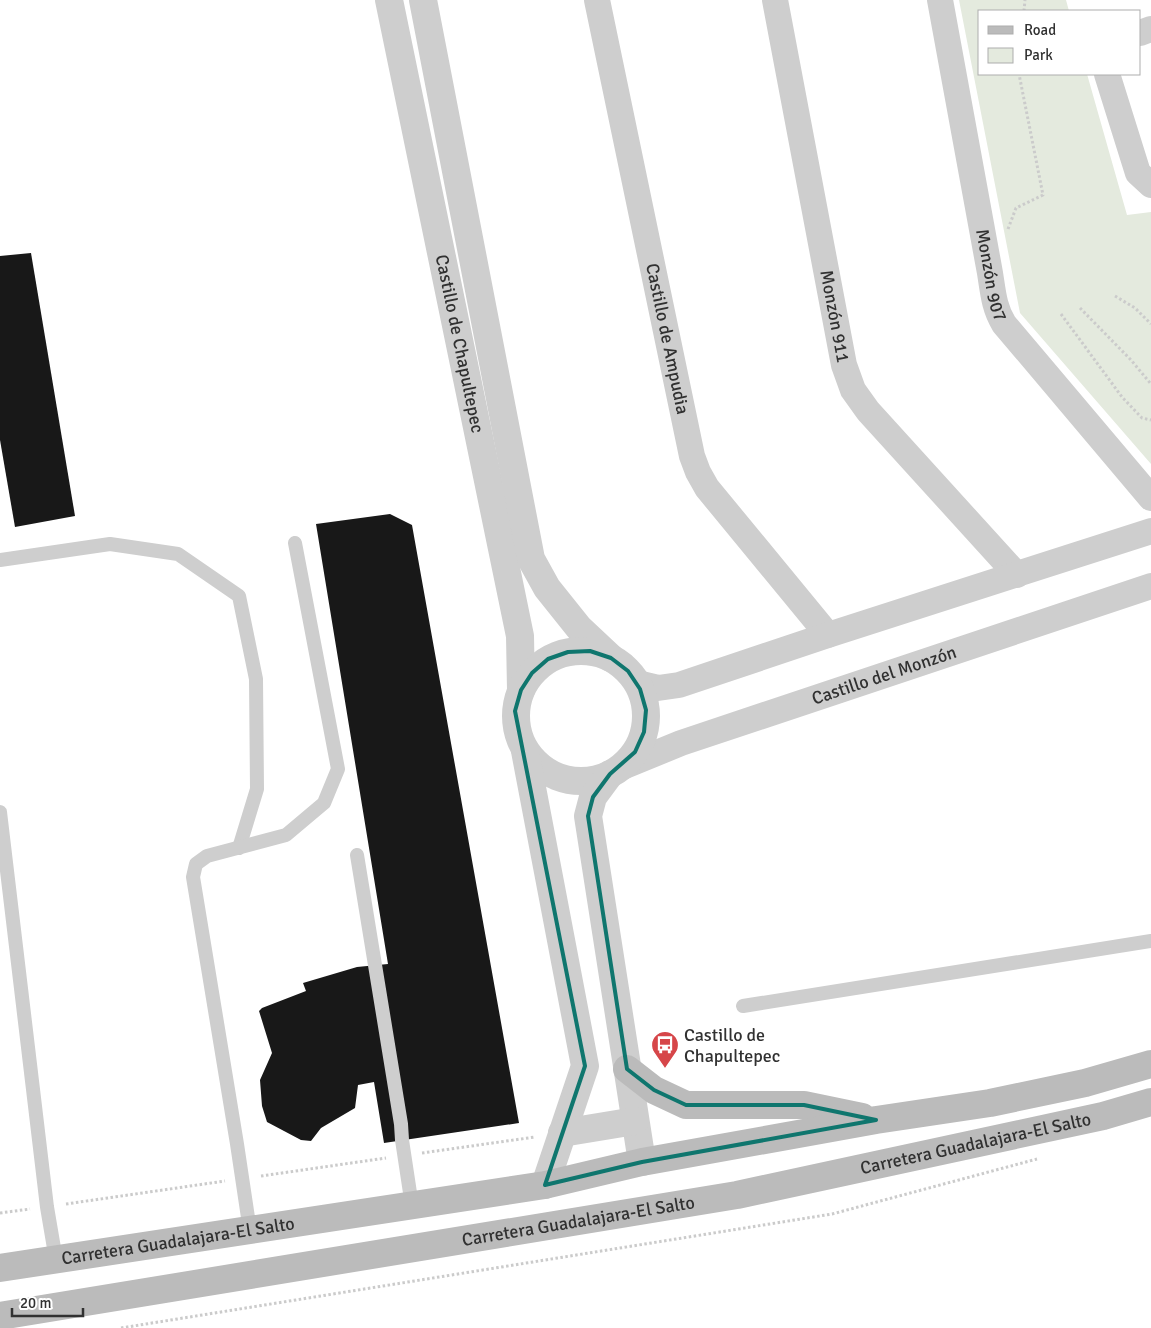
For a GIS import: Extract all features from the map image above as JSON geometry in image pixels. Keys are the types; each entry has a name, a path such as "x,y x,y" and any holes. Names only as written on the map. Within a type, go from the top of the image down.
{"main road":[{"name":"Carretera Guadalajara-El Salto","path":"0,1268 545,1185 642,1162 876,1120 990,1103 1085,1083 1151,1064"},
{"path":"627,1070 654,1090 686,1105 804,1105 876,1120"},
{"name":"Carretera Guadalajara-El Salto","path":"0,1316 737,1195 1102,1116 1151,1102"}],"street":[{"name":"Castillo de Chapultepec","path":"389,0 520,636 521,690"},
{"name":"Castillo de Chapultepec","path":"423,0 531,559 547,588 579,628 611,658"},
{"name":"Castillo de Ampudia","path":"596,0 692,456 707,488 828,635"},
{"name":"Monzón 911","path":"775,0 844,365 853,390 868,412 1016,575"},
{"name":"Monzón 907","path":"940,0 998,316 1151,498"},
{"path":"1108,75 1138,173 1150,185"},
{"path":"637,684 658,688 679,685 1151,531"},
{"name":"Castillo del Monzón","path":"615,771 681,743 1151,586"},
{"path":"545,1185 585,1066 525,751 517,732 515,711 521,690 532,673 548,659 568,652 590,651 611,658 628,671 637,684 646,710 644,732 635,752 593,796 588,816 642,1162"},
{"path":"525,751 539,767 557,777 579,782 600,778 615,771"},
{"path":"562,1133 635,1121"}],"lane":[{"path":"250,1231 193,876 196,864 206,856 286,835 324,803 338,769 295,543"},
{"path":"0,560 110,544 178,554 239,596 256,680 257,789 239,848"},
{"path":"0,812 47,1207 56,1260"},
{"path":"357,855 401,1124 412,1206"},
{"path":"744,1006 1151,941"}],"path":[{"path":"1005,236 1016,208 1043,195 1019,75"},
{"path":"1115,296 1135,308 1151,324"},
{"path":"1080,308 1131,360 1151,384"},
{"path":"1061,314 1122,397 1142,418 1151,420"},
{"path":"0,1214 562,1133"},
{"path":"121,1328 832,1214 1038,1158"}],"highlighted area":[{"path":"590,651 611,658 628,671 640,689 646,710 644,732 635,752 610,774 593,797 588,816 627,1069 654,1090 686,1105 804,1105 876,1120 642,1162 545,1185 585,1066 515,711 521,690 532,673 548,659 568,652"}],"green space":[{"path":"959,0 1066,0 1069,10 978,10 978,75 1087,75 1127,215 1151,212 1151,464 1020,313"}],"building":[{"path":"31,253 75,516 15,527 0,440 0,256"},
{"path":"390,514 412,525 519,1123 384,1143 374,1082 358,1085 355,1108 321,1128 311,1141 301,1140 267,1122 262,1106 260,1080 272,1053 259,1011 262,1008 306,991 303,983 357,967 388,964 316,524"}],"place":[{"name":"Castillo de Chapultepec","path":"665,1069"}]}
